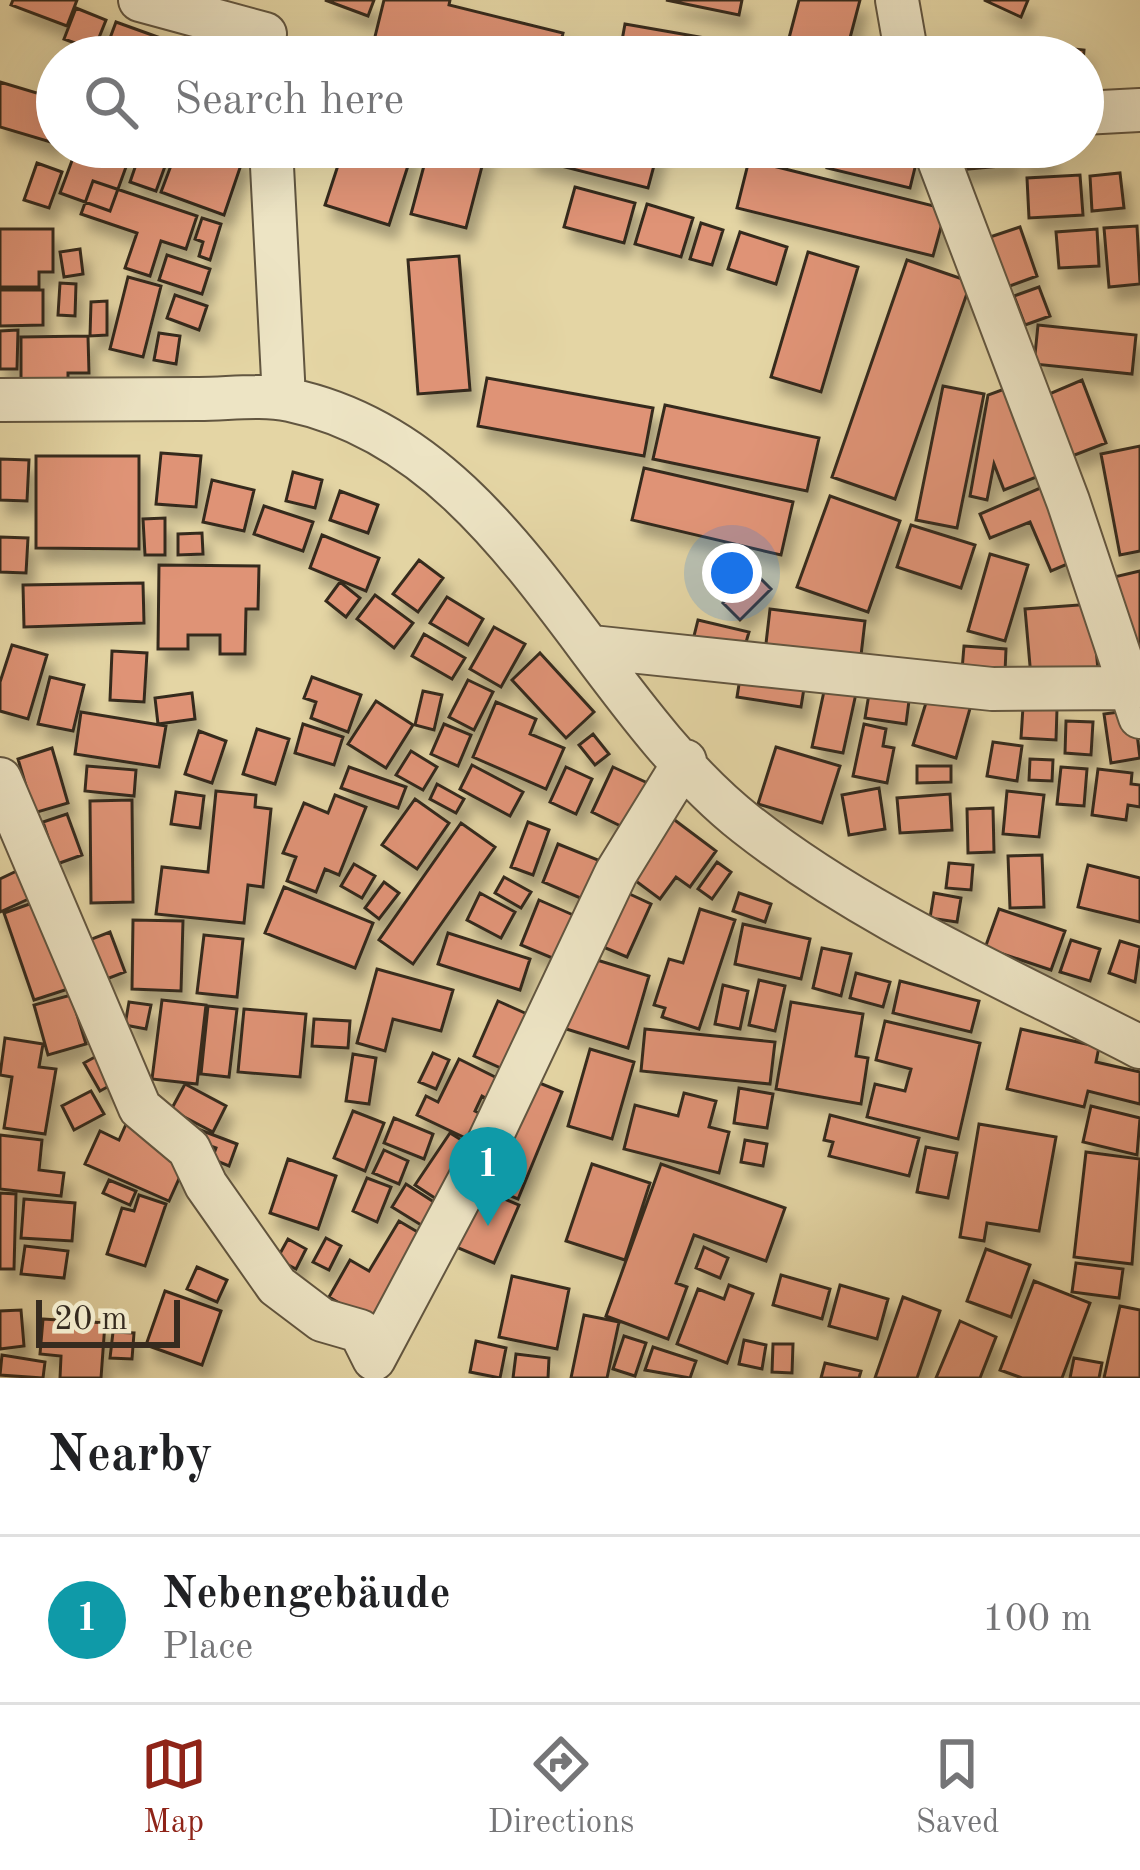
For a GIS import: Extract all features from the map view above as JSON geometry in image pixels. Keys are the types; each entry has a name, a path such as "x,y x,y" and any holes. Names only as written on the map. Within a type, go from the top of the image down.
{"street":[{"path":"140,0 265,30"},
{"path":"897,0 903,36"},
{"path":"1104,111 1140,110"},
{"path":"272,168 284,398"},
{"path":"592,647 1135,703 1068,501 942,168"},
{"path":"0,400 284,398 349,415 411,454 513,548 642,718 744,823 885,916 1140,1046"},
{"path":"376,1368 616,873 685,761"},
{"path":"0,779 140,1108 189,1149 206,1185 277,1286 322,1320 360,1330 376,1368"}],"building":[{"path":"13,0 77,0 67,26 11,5"},
{"path":"325,0 374,0 368,16"},
{"path":"384,0 450,0 449,5 563,33 562,36 375,36"},
{"path":"666,0 742,0 739,15"},
{"path":"799,0 860,0 851,36 790,36"},
{"path":"984,0 1028,0 1021,17"},
{"path":"76,8 106,20 100,36 65,36"},
{"path":"116,22 155,36 111,36"},
{"path":"625,24 694,36 623,36"},
{"path":"0,82 36,93 36,138 0,127"},
{"path":"36,166 62,172 49,208 24,200"},
{"path":"69,168 126,168 110,211 60,193"},
{"path":"135,168 164,168 156,191 130,182"},
{"path":"170,168 240,168 224,215 161,192"},
{"path":"337,168 407,168 389,225 325,205"},
{"path":"423,168 482,168 466,228 411,214"},
{"path":"569,168 653,168 648,188"},
{"path":"747,168 781,168 946,209 933,256 737,208"},
{"path":"827,168 915,168 910,188"},
{"path":"1120,173 1124,208 1092,211 1090,176"},
{"path":"1080,175 1083,215 1029,218 1027,178"},
{"path":"93,181 197,216 186,249 161,241 150,276 125,268 137,233 81,214"},
{"path":"575,187 635,203 624,243 564,227"},
{"path":"647,204 693,218 681,257 635,244"},
{"path":"202,218 221,224 210,260 199,256 203,242 195,239"},
{"path":"701,223 723,230 712,265 690,259"},
{"path":"1137,226 1140,284 1109,287 1104,228"},
{"path":"1020,227 1037,276 1007,287 990,237"},
{"path":"0,229 53,229 53,272 39,272 39,287 0,287"},
{"path":"1097,229 1099,266 1059,268 1056,232"},
{"path":"740,232 787,247 776,284 728,269"},
{"path":"80,249 83,274 64,277 60,252"},
{"path":"808,252 858,267 821,392 771,377"},
{"path":"167,255 210,269 202,294 159,280"},
{"path":"459,256 470,390 418,394 408,260"},
{"path":"907,260 971,282 895,499 832,477"},
{"path":"128,277 161,286 143,357 110,349"},
{"path":"60,283 76,284 75,316 58,315"},
{"path":"1039,287 1050,316 1025,325 1014,296"},
{"path":"0,290 43,290 43,325 0,326"},
{"path":"175,295 207,306 199,330 167,318"},
{"path":"107,301 107,335 90,336 91,302"},
{"path":"1038,325 1136,335 1132,374 1034,364"},
{"path":"18,330 17,369 0,369 0,331"},
{"path":"159,333 180,336 176,364 154,360"},
{"path":"88,336 89,373 68,373 68,385 21,386 21,337"},
{"path":"487,378 653,408 644,456 478,426"},
{"path":"1082,380 1106,443 1072,456 1049,394"},
{"path":"943,386 984,394 957,528 916,520"},
{"path":"1010,387 1044,474 1004,490 994,464 987,500 970,496 988,395"},
{"path":"665,405 819,438 807,491 653,459"},
{"path":"1140,446 1140,551 1120,555 1101,454"},
{"path":"161,453 201,456 196,507 156,504"},
{"path":"36,456 139,456 139,549 36,548"},
{"path":"0,459 29,460 27,501 0,500"},
{"path":"644,468 793,502 781,555 632,520"},
{"path":"293,472 322,480 315,508 286,501"},
{"path":"212,480 254,490 244,531 203,522"},
{"path":"1045,486 1077,560 1051,571 1030,522 990,538 980,514"},
{"path":"340,491 378,505 368,533 330,520"},
{"path":"830,496 900,521 868,612 797,587"},
{"path":"264,506 313,522 303,551 254,534"},
{"path":"165,518 165,555 145,555 143,519"},
{"path":"911,525 975,545 961,588 897,567"},
{"path":"202,533 203,554 178,555 178,534"},
{"path":"322,535 379,558 366,591 310,568"},
{"path":"0,537 28,538 26,573 0,572"},
{"path":"990,554 1028,565 1005,641 968,631"},
{"path":"419,560 443,578 418,612 393,594"},
{"path":"159,565 259,566 258,609 246,609 245,654 220,654 220,635 188,635 188,649 158,649"},
{"path":"1140,571 1140,676 1114,577"},
{"path":"754,572 771,589 740,620 723,603"},
{"path":"340,582 360,598 346,617 326,601"},
{"path":"143,583 144,623 24,627 23,585"},
{"path":"375,595 413,623 394,648 357,619"},
{"path":"447,597 483,619 468,645 430,623"},
{"path":"1092,604 1098,670 1031,677 1025,609"},
{"path":"770,609 865,621 860,664 765,652"},
{"path":"698,620 749,632 742,656 692,644"},
{"path":"494,627 525,644 501,687 470,669"},
{"path":"424,634 465,658 452,679 412,656"},
{"path":"12,645 47,655 28,719 0,711 0,682"},
{"path":"964,646 1006,649 1005,672 962,670"},
{"path":"112,651 147,653 144,702 110,700"},
{"path":"540,653 594,712 566,738 512,680"},
{"path":"741,672 805,682 801,707 737,697"},
{"path":"50,677 84,685 73,731 38,724"},
{"path":"312,677 361,695 348,732 311,718 316,702 304,698"},
{"path":"468,680 493,692 474,730 449,717"},
{"path":"826,682 857,689 843,753 812,747"},
{"path":"870,688 910,693 906,724 865,718"},
{"path":"423,691 442,695 434,730 415,725"},
{"path":"192,693 195,719 158,724 155,698"},
{"path":"929,693 971,705 956,758 913,745"},
{"path":"376,701 413,725 386,768 348,744"},
{"path":"496,702 536,719 530,734 564,748 546,789 473,757"},
{"path":"1023,707 1057,709 1056,740 1021,738"},
{"path":"1134,710 1140,758 1111,763 1104,714"},
{"path":"81,712 166,726 159,767 75,754"},
{"path":"1066,721 1093,722 1091,755 1065,753"},
{"path":"303,724 343,737 334,765 295,753"},
{"path":"444,724 471,735 458,766 431,754"},
{"path":"864,724 886,729 883,746 894,748 887,783 853,776"},
{"path":"257,729 289,739 275,784 243,774"},
{"path":"199,731 226,741 212,783 185,774"},
{"path":"593,734 609,754 595,765 579,745"},
{"path":"993,742 1022,746 1017,781 987,776"},
{"path":"776,747 840,766 822,823 758,804"},
{"path":"52,748 68,803 34,813 18,759"},
{"path":"411,751 437,767 423,790 396,775"},
{"path":"1030,759 1053,760 1052,781 1029,780"},
{"path":"472,765 523,792 510,816 460,789"},
{"path":"87,766 136,770 134,796 85,791"},
{"path":"917,766 951,766 951,782 917,783"},
{"path":"349,767 406,787 398,808 341,788"},
{"path":"566,767 592,779 576,814 550,802"},
{"path":"613,767 654,786 633,832 592,812"},
{"path":"1061,767 1087,769 1084,806 1057,804"},
{"path":"1098,769 1132,773 1131,784 1140,785 1140,807 1128,805 1126,820 1092,815"},
{"path":"437,784 464,799 456,813 430,799"},
{"path":"879,788 885,829 849,835 842,795"},
{"path":"216,791 256,795 255,807 271,809 263,887 248,885 244,923 156,914 162,867 208,872"},
{"path":"1007,791 1044,795 1039,837 1003,834"},
{"path":"176,792 204,796 200,828 171,824"},
{"path":"950,794 952,830 900,833 897,798"},
{"path":"335,795 366,807 339,875 325,869 316,892 287,881 296,857 283,853 304,803 328,813"},
{"path":"415,799 449,823 417,869 382,845"},
{"path":"132,800 133,902 91,903 90,801"},
{"path":"993,808 994,852 968,853 967,809"},
{"path":"67,814 82,855 57,864 43,822"},
{"path":"668,815 716,851 690,887 676,877 660,899 625,873"},
{"path":"528,822 549,830 533,875 511,867"},
{"path":"461,823 495,847 413,964 379,940"},
{"path":"558,844 608,864 592,903 543,882"},
{"path":"1042,855 1044,907 1010,908 1008,856"},
{"path":"717,862 731,872 712,899 698,889"},
{"path":"949,863 973,865 971,890 946,888"},
{"path":"354,864 375,876 362,898 341,886"},
{"path":"1088,865 1140,878 1140,922 1078,907"},
{"path":"23,868 35,896 0,912 0,879"},
{"path":"504,877 531,892 521,908 495,893"},
{"path":"384,882 399,893 379,919 365,908"},
{"path":"284,887 373,923 355,968 265,933"},
{"path":"621,890 651,904 627,957 596,944"},
{"path":"480,893 515,912 501,938 467,920"},
{"path":"739,893 771,904 765,922 733,911"},
{"path":"934,893 961,898 957,922 930,918"},
{"path":"539,900 580,918 562,962 521,945"},
{"path":"38,901 68,989 34,1000 4,913"},
{"path":"700,909 735,920 699,1029 662,1017 665,1008 654,1005 669,959 683,963"},
{"path":"999,909 1065,931 1051,970 985,948"},
{"path":"133,920 183,921 181,991 132,989"},
{"path":"743,924 810,939 801,979 735,964"},
{"path":"110,932 125,972 104,980 89,940"},
{"path":"448,933 530,959 520,990 438,964"},
{"path":"204,935 243,939 237,997 197,993"},
{"path":"1071,940 1100,949 1090,981 1060,972"},
{"path":"1120,941 1140,947 1135,982 1109,973"},
{"path":"822,948 851,954 841,996 813,988"},
{"path":"584,956 649,976 628,1048 563,1028"},
{"path":"377,969 453,990 441,1031 393,1019 385,1051 357,1043"},
{"path":"856,973 890,982 883,1007 850,998"},
{"path":"759,980 785,986 775,1031 749,1025"},
{"path":"900,981 979,1001 971,1032 893,1013"},
{"path":"723,985 748,991 740,1029 715,1024"},
{"path":"71,995 86,1044 48,1055 34,1005"},
{"path":"162,1000 206,1005 197,1084 152,1079"},
{"path":"498,1001 536,1018 512,1073 474,1056"},
{"path":"129,1002 151,1005 146,1029 125,1025"},
{"path":"791,1002 863,1014 856,1056 868,1058 861,1104 776,1089"},
{"path":"208,1006 237,1009 229,1077 201,1074"},
{"path":"244,1009 306,1014 300,1077 238,1072"},
{"path":"314,1019 350,1021 348,1048 312,1046"},
{"path":"885,1021 980,1043 958,1139 867,1117 875,1084 905,1091 911,1069 876,1060"},
{"path":"645,1029 775,1042 770,1084 641,1071"},
{"path":"1021,1029 1099,1047 1096,1062 1140,1072 1140,1104 1088,1091 1084,1107 1007,1089"},
{"path":"5,1038 43,1044 39,1067 56,1069 45,1134 4,1128 12,1077 0,1075"},
{"path":"590,1049 634,1062 612,1139 568,1126"},
{"path":"104,1052 120,1080 100,1091 84,1063"},
{"path":"433,1053 449,1060 436,1089 419,1082"},
{"path":"353,1054 376,1058 369,1104 346,1101"},
{"path":"459,1059 503,1081 493,1102 482,1096 475,1111 487,1117 474,1142 417,1115 426,1096 438,1102"},
{"path":"527,1078 562,1092 518,1199 484,1185"},
{"path":"185,1084 226,1106 213,1132 171,1110"},
{"path":"739,1088 773,1094 767,1128 734,1123"},
{"path":"91,1091 104,1114 74,1130 62,1106"},
{"path":"684,1093 716,1101 709,1127 729,1132 719,1173 624,1149 635,1105 678,1116"},
{"path":"1091,1106 1140,1118 1137,1155 1083,1142"},
{"path":"353,1111 384,1123 365,1171 334,1158"},
{"path":"830,1115 919,1138 909,1176 829,1156 833,1142 824,1140"},
{"path":"394,1118 433,1134 424,1159 384,1143"},
{"path":"127,1122 186,1163 169,1201 85,1164 100,1131 119,1140"},
{"path":"979,1124 1056,1137 1039,1231 987,1223 984,1241 960,1237"},
{"path":"195,1128 237,1144 229,1166 212,1159 216,1148 191,1139"},
{"path":"450,1133 476,1149 441,1202 415,1185"},
{"path":"0,1135 42,1140 39,1170 64,1173 61,1196 0,1189"},
{"path":"745,1140 767,1144 763,1166 741,1162"},
{"path":"926,1147 957,1153 948,1198 917,1192"},
{"path":"384,1150 408,1161 399,1184 373,1173"},
{"path":"1086,1152 1140,1159 1132,1264 1074,1257"},
{"path":"288,1159 336,1176 318,1229 270,1213"},
{"path":"592,1164 650,1183 625,1260 566,1241"},
{"path":"661,1164 785,1208 766,1261 694,1235 676,1283 687,1287 668,1339 606,1316"},
{"path":"367,1178 391,1187 377,1222 353,1211"},
{"path":"109,1180 136,1191 130,1205 103,1193"},
{"path":"406,1184 440,1206 426,1228 392,1207"},
{"path":"481,1189 519,1205 494,1263 456,1247"},
{"path":"0,1193 16,1194 14,1269 0,1269"},
{"path":"139,1195 166,1204 145,1266 107,1254 122,1208 134,1211"},
{"path":"24,1199 75,1203 72,1241 21,1238"},
{"path":"399,1221 421,1234 370,1321 329,1297 350,1260 369,1271"},
{"path":"326,1238 341,1246 329,1270 313,1262"},
{"path":"288,1239 306,1249 296,1269 277,1259"},
{"path":"25,1246 68,1251 64,1278 21,1274"},
{"path":"704,1247 728,1258 720,1278 696,1268"},
{"path":"986,1249 1030,1265 1011,1317 967,1301"},
{"path":"1076,1263 1123,1269 1119,1298 1072,1292"},
{"path":"197,1267 227,1280 217,1302 187,1289"},
{"path":"781,1275 830,1289 822,1319 773,1305"},
{"path":"512,1276 569,1289 557,1349 499,1337"},
{"path":"1034,1281 1090,1303 1062,1378 1022,1378 1000,1370"},
{"path":"729,1285 753,1294 727,1363 677,1344 698,1289 724,1299"},
{"path":"840,1285 888,1299 877,1339 829,1326"},
{"path":"165,1291 221,1311 202,1365 146,1345"},
{"path":"903,1297 940,1311 917,1378 875,1378"},
{"path":"1120,1306 1140,1310 1140,1378 1104,1378"},
{"path":"21,1310 24,1346 0,1349 0,1311"},
{"path":"584,1315 619,1322 607,1378 571,1378"},
{"path":"43,1319 105,1323 101,1378 60,1378 61,1356 40,1354"},
{"path":"960,1321 996,1337 980,1378 936,1378"},
{"path":"113,1332 134,1333 132,1359 110,1358"},
{"path":"624,1336 646,1343 635,1376 613,1369"},
{"path":"744,1340 766,1345 762,1369 739,1364"},
{"path":"476,1341 506,1348 500,1378 470,1372"},
{"path":"773,1344 793,1344 792,1373 772,1372"},
{"path":"653,1347 696,1361 690,1378 645,1370"},
{"path":"516,1354 549,1358 548,1378 513,1378"},
{"path":"2,1355 45,1362 43,1378 0,1375"},
{"path":"1074,1358 1102,1363 1099,1378 1070,1378"},
{"path":"825,1363 861,1371 859,1378 821,1378"}],"place":[{"name":"Nebengebäude","path":"488,1226"}]}
